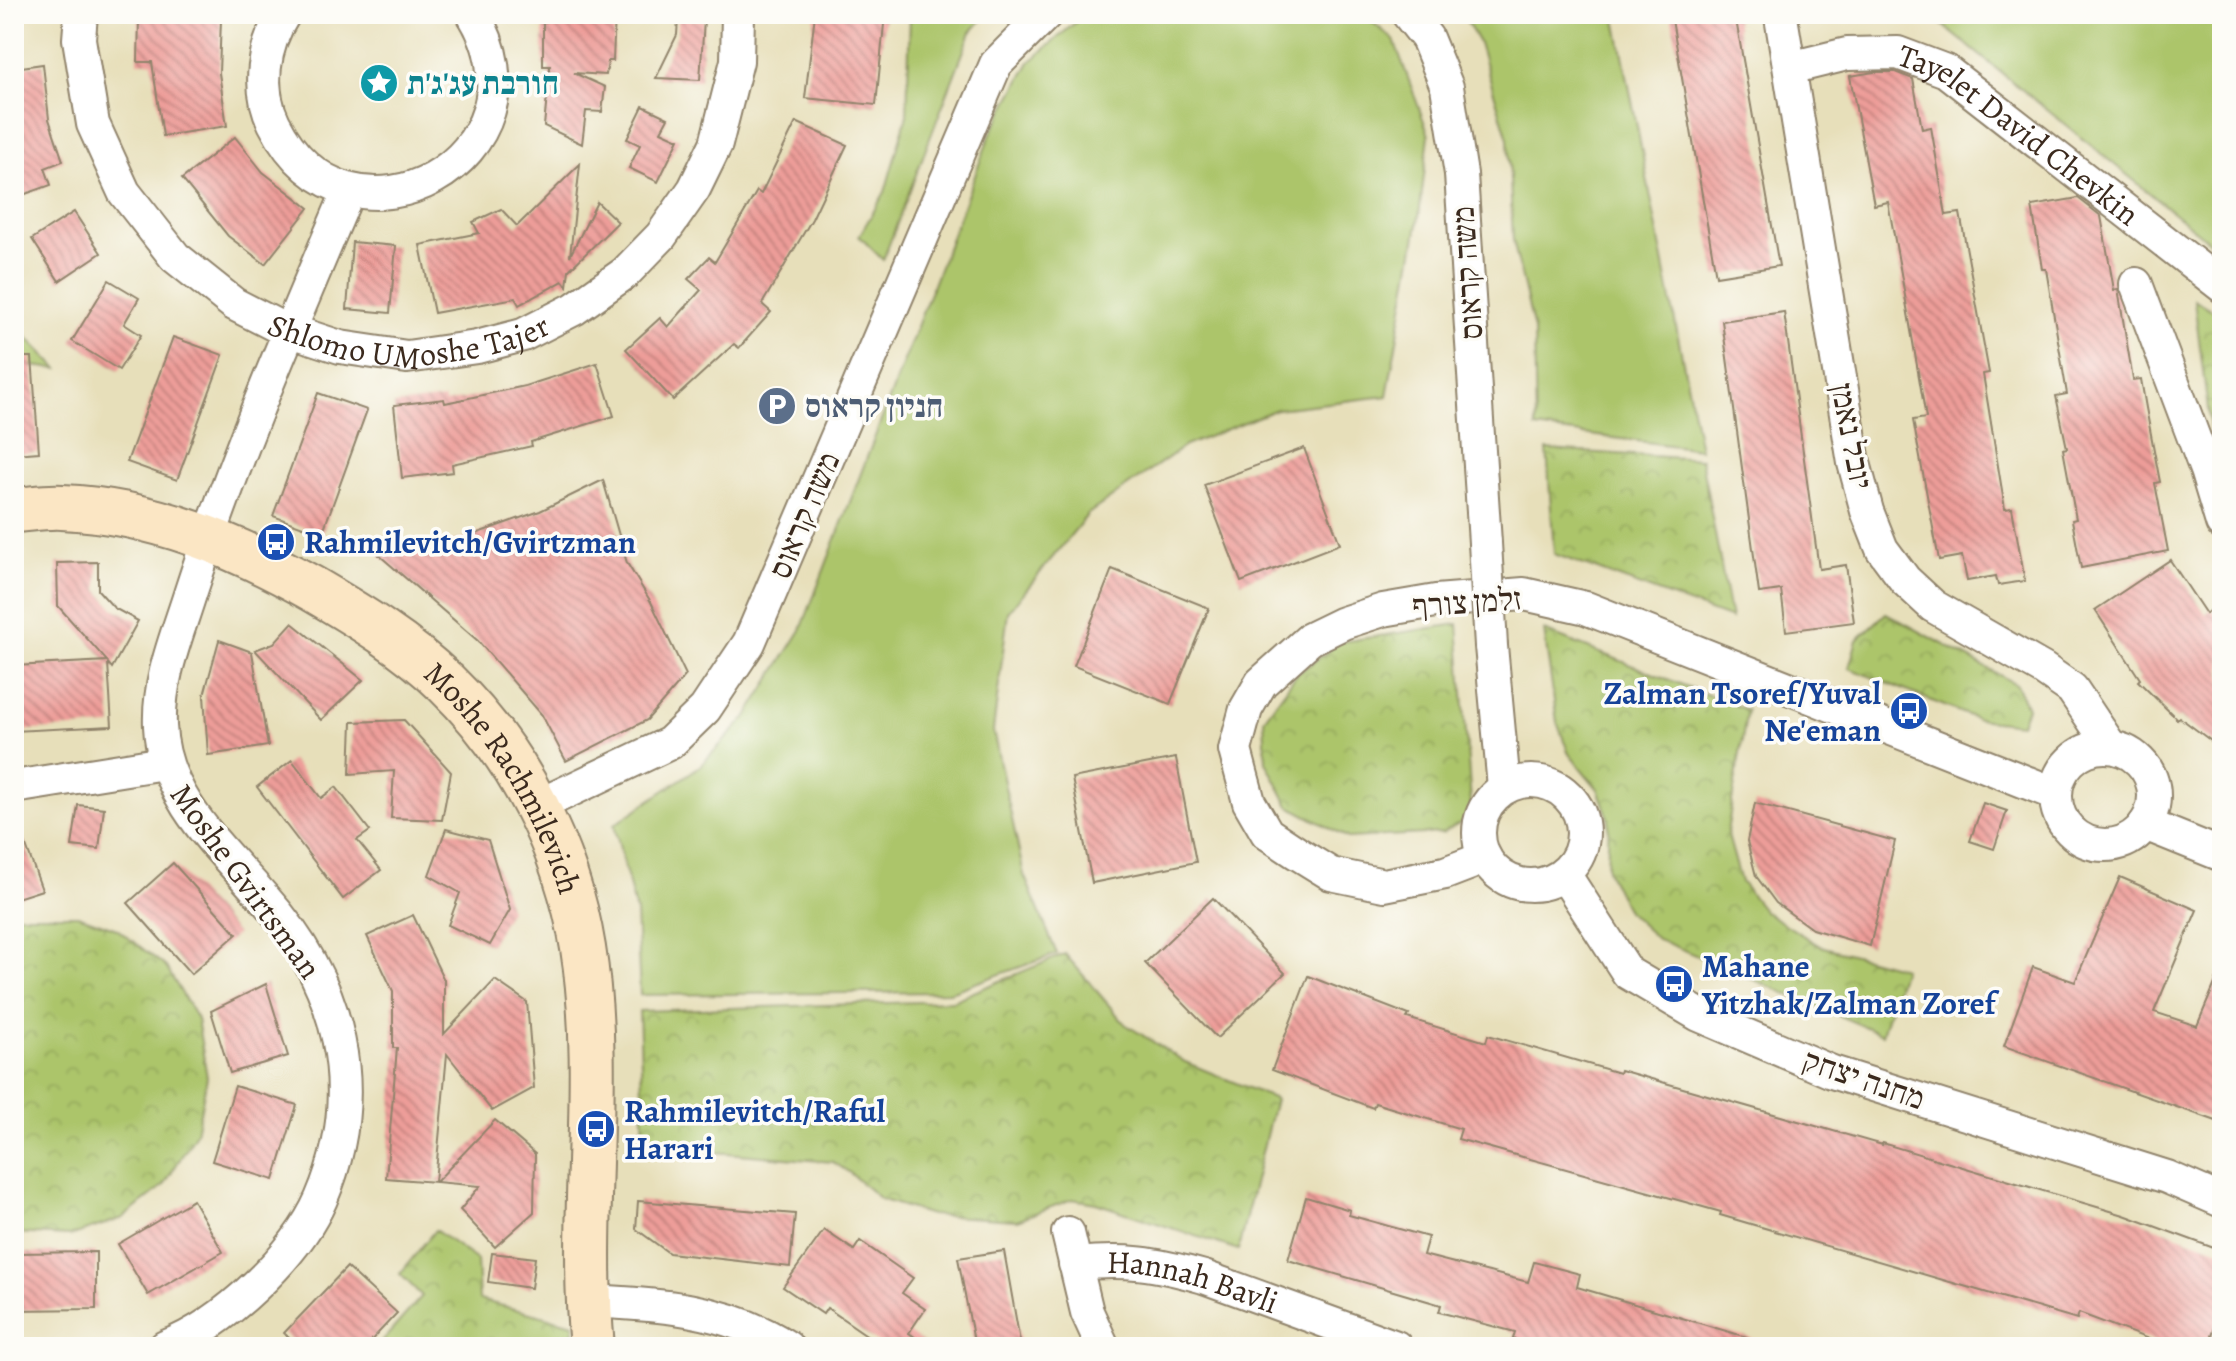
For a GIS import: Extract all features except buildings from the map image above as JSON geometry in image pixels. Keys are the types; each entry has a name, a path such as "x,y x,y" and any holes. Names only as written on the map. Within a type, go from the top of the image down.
{"street":[{"name":"Shlomo UMoshe Tajer","path":"81,14 79,39 93,124 124,192 175,257 234,304 290,331 340,347 407,357 477,347 523,335 574,309 625,273 643,255 661,236 694,189 716,144 737,61 738,14"},
{"path":"284,14 271,37 264,67 267,109 286,147 301,164 331,184 366,193 406,190 439,176 464,156 482,129 492,99 493,69 486,39 473,14"},
{"name":"משה קראוס","path":"535,807 670,743 705,709 749,643 996,64 1046,14"},
{"name":"משה קראוס","path":"1408,14 1427,38 1447,87 1461,174 1491,646 1504,787"},
{"name":"יובל נאמן","path":"1781,17 1854,463 1867,511 1882,549 1905,580 1933,606 2072,689 2111,747"},
{"name":"Tayelet David Chevkin","path":"1790,68 1847,54 1898,53 1946,71 2222,286"},
{"name":"Moshe Gvirtsman","path":"165,1347 202,1329 288,1252 314,1215 327,1184 345,1103 343,1057 336,1020 319,978 268,901 215,844 187,807 164,763 160,689 208,538 349,190"},
{"path":"2136,284 2206,470 2222,523"},
{"name":"Moshe Rachmilevich","path":"14,510 61,507 149,518 248,554 341,606 418,658 446,683 492,734 513,765 561,865 574,905 583,949 590,1059 587,1301 592,1347"},
{"name":"זלמן צורף","path":"1484,858 1445,873 1384,885 1331,874 1267,833 1249,802 1235,750 1246,709 1261,683 1310,639 1369,614 1436,601 1524,594 1586,608 2056,794"},
{"path":"2111,747 2141,761 2150,776 2154,792 2153,809 2145,824 2127,840 2110,845 2079,837 2066,826 2058,810 2056,794 2065,767 2078,755 2094,748 2111,747"},
{"path":"14,787 164,763"},
{"path":"1522,781 1540,781 1557,787 1576,806 1583,823 1584,841 1577,858 1564,874 1548,883 1530,886 1512,883 1495,872 1484,858 1479,840 1479,822 1486,805 1504,787 1522,781"},
{"path":"2145,824 2222,855"},
{"name":"מחנה יצחק","path":"1564,874 1628,973 1699,1015 1832,1072 2167,1177 2222,1201"},
{"name":"Hannah Bavli","path":"1103,1347 1087,1312 1072,1248 1119,1260 1176,1269 1396,1347"},
{"path":"587,1301 654,1304 716,1315 751,1328 787,1347"}],"green space":[{"path":"910,14 987,14 971,32 883,260 859,236 885,192 907,115"},
{"path":"1085,14 1363,14 1394,40 1429,135 1418,224 1387,396 1277,409 1185,446 1088,514 1008,612 993,731 1024,875 1057,954 950,992 640,995 636,912 614,825 700,766 746,718 801,630 991,133 1030,62"},
{"path":"1462,14 1615,14 1700,449 1536,428 1534,330 1513,240 1508,139 1479,43"},
{"path":"1929,14 2222,14 2222,252"},
{"path":"2194,300 2222,315 2222,447 2213,450"},
{"path":"14,324 58,369 14,364"},
{"path":"1547,450 1701,459 1731,619 1554,554"},
{"path":"1886,613 2016,684 2027,707 2021,724 1977,719 1849,668 1857,640"},
{"path":"1458,624 1472,817 1442,833 1348,838 1289,806 1266,762 1264,719 1296,675 1340,642"},
{"path":"1544,631 1747,710 1727,832 1741,882 1764,911 1820,946 1903,968 1882,1034 1657,939 1627,911 1607,870 1609,819 1598,789 1569,754 1557,722"},
{"path":"14,915 78,915 117,929 166,967 197,1019 207,1077 196,1133 164,1185 123,1218 70,1236 14,1233"},
{"path":"1065,954 1125,1024 1185,1062 1275,1099 1238,1250 1096,1203 1072,1199 1017,1220 931,1215 880,1199 833,1162 644,1146 639,1011 952,1001"},
{"path":"435,1230 477,1260 479,1300 574,1324 573,1347 377,1347 422,1296 400,1274"}],"place":[{"name":"חורבת עג'ג'ת","path":"379,83"},
{"name":"חניון קראוס","path":"777,406"},
{"name":"Rahmilevitch/Gvirtzman","path":"276,542"},
{"name":"Zalman Tsoref/Yuval Ne'eman","path":"1909,711"},
{"name":"Mahane Yitzhak/Zalman Zoref","path":"1674,984"},
{"name":"Rahmilevitch/Raful Harari","path":"596,1129"}]}
